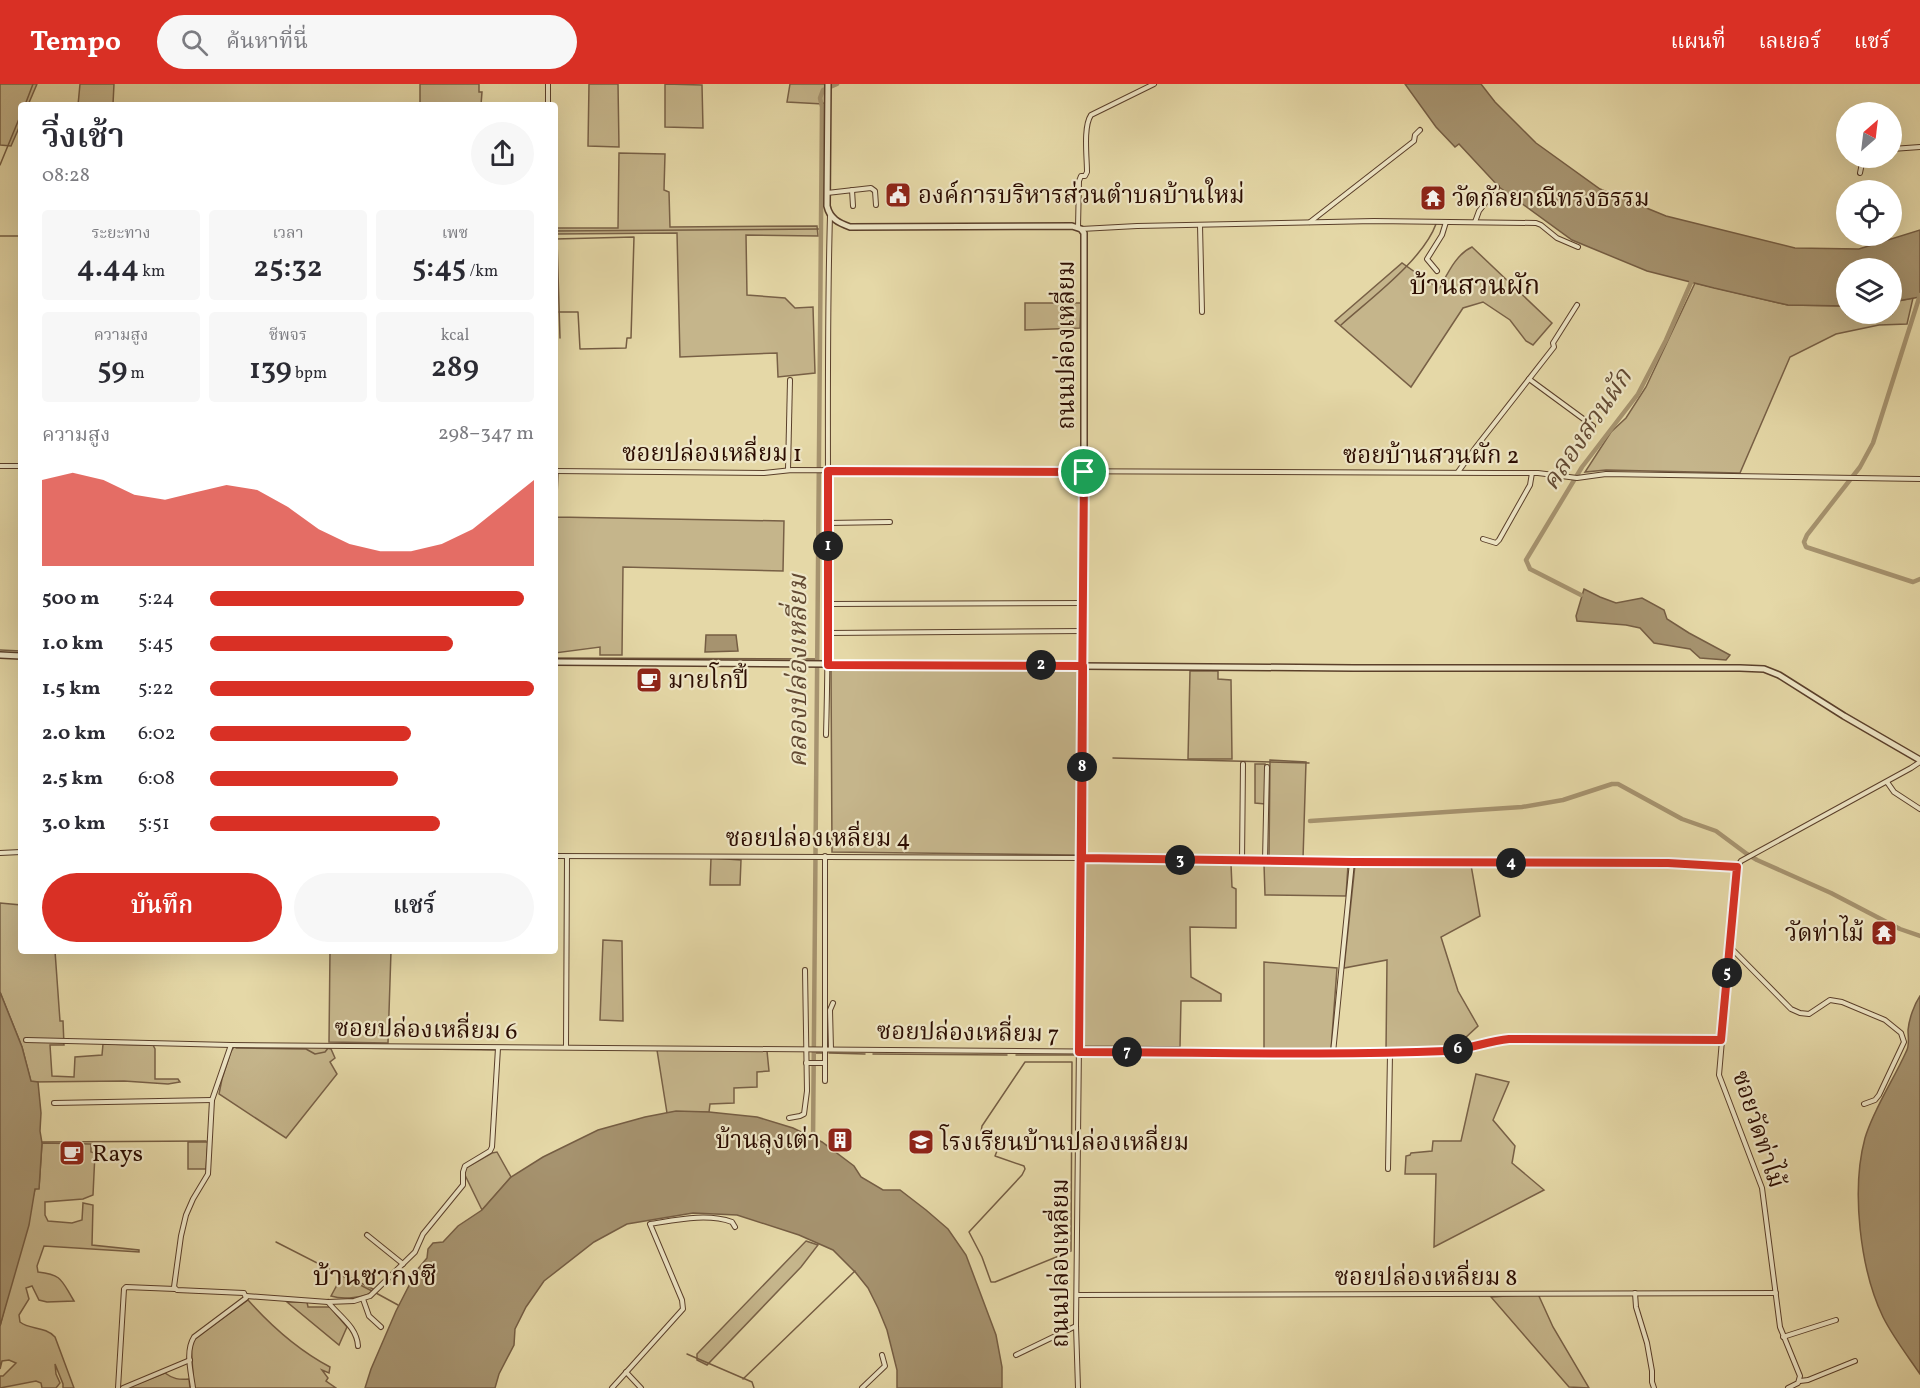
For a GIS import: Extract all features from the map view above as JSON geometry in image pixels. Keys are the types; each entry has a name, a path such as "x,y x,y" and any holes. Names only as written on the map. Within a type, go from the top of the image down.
{"street":[{"path":"548,84 548,102"},
{"path":"1154,84 1089,118 1087,172 1085,176 1081,176 1079,181 1080,228 1310,223 1536,223 1557,238 1578,247"},
{"path":"826,735 828,324 831,216 827,206 828,87"},
{"path":"1310,223 1412,143 1420,130"},
{"path":"1902,148 1920,147"},
{"path":"1860,173 1861,168"},
{"path":"1475,222 1486,201 1496,196 1497,187"},
{"path":"827,193 873,189 876,205"},
{"path":"852,190 853,206"},
{"name":"ถนนปล่องเหลี่ยม","path":"831,216 850,227 1080,228 1084,237 1082,858 1076,1326 1078,1388"},
{"path":"1437,271 1427,259 1442,235 1445,222"},
{"path":"1200,225 1202,312"},
{"path":"1458,473 1554,347 1553,342 1577,305"},
{"path":"1528,379 1593,426"},
{"path":"788,470 790,380"},
{"path":"0,466 18,466"},
{"name":"ซอยปล่องเหลี่ยม 1","path":"558,471 1084,472"},
{"name":"ซอยบ้านสวนผัก 2","path":"1084,472 1532,473 1574,477 1606,474 1920,479"},
{"path":"1483,539 1493,543 1499,540 1530,485 1532,473"},
{"path":"828,523 890,522"},
{"path":"828,604 1083,603"},
{"path":"828,633 1083,631"},
{"path":"0,655 18,656"},
{"path":"558,662 1764,669 1779,675 1920,761 1887,782 1747,857 1737,867"},
{"path":"1242,861 1243,764"},
{"path":"1265,861 1268,767"},
{"path":"1887,782 1894,792 1920,809"},
{"path":"0,853 18,852"},
{"name":"ซอยปล่องเหลี่ยม 4","path":"558,856 1668,863 1737,867"},
{"path":"567,856 567,1047"},
{"path":"825,856 826,1049"},
{"path":"1333,1053 1352,862"},
{"name":"ซอยวัดท่าไม้","path":"1737,867 1719,1075 1762,1188 1780,1327 1800,1380"},
{"path":"1730,947 1795,1011 1809,1014 1830,1000 1842,1002 1885,1020 1901,1033 1904,1042 1883,1088 1875,1100 1864,1104"},
{"path":"789,1118 804,1113 807,1091 805,970"},
{"path":"825,1081 830,1010 833,1003"},
{"name":"ซอยปล่องเหลี่ยม 7","path":"826,1049 1390,1054 1453,1050 1509,1039 1721,1040"},
{"name":"ซอยปล่องเหลี่ยม 6","path":"26,1040 231,1045 826,1049"},
{"path":"175,1289 181,1236 186,1215 208,1174 212,1100 231,1045"},
{"path":"118,1388 124,1289 126,1287 244,1293 246,1296 328,1302 363,1299 375,1292 418,1248 423,1234 464,1185 465,1166 488,1155 492,1147 498,1048"},
{"path":"1388,1169 1390,1054"},
{"path":"808,1063 825,1063"},
{"path":"54,1103 212,1100"},
{"path":"612,1388 684,1309 650,1224 681,1219 716,1218 732,1222 735,1227"},
{"path":"367,1235 403,1264"},
{"path":"1635,1293 1654,1388"},
{"name":"ซอยปล่องเหลี่ยม 8","path":"1077,1295 1776,1293"},
{"path":"193,1388 189,1349 194,1336 244,1301 246,1296"},
{"path":"363,1299 369,1316 381,1327"},
{"path":"328,1302 353,1329 358,1346"},
{"path":"1783,1337 1836,1320"},
{"path":"1016,1355 1076,1326"},
{"path":"862,1388 885,1366 882,1354"},
{"path":"123,1388 190,1360"},
{"path":"1788,1388 1800,1380 1808,1380 1855,1361"},
{"path":"626,1372 641,1388"}],"shaded area":[{"path":"0,84 37,84 29,102 18,102 18,130 11,146 0,145"},
{"path":"80,84 114,84 113,102 78,102"},
{"path":"420,84 479,84 479,92 482,92 481,102 420,102"},
{"path":"589,84 618,84 619,147 588,146"},
{"path":"665,84 702,85 703,128 665,127"},
{"path":"790,84 826,84 825,102 823,104 787,102"},
{"path":"1405,84 1481,84 1495,102 1536,143 1600,189 1666,216 1795,248 1859,249 1869,246 1902,246 1902,236 1920,230 1920,297 1902,300 1902,258 1836,258 1836,306 1788,305 1647,271 1572,240 1499,187 1459,144 1455,147 1436,127"},
{"path":"619,153 665,154 664,190 669,192 670,227 817,226 818,236 746,235 747,295 785,298 795,308 813,307 815,373 778,377 777,353 680,357 677,233 558,234 558,228 618,228"},
{"path":"1472,247 1552,323 1533,345 1526,341 1510,320 1483,302 1463,308 1411,387 1335,321 1402,263 1439,289 1457,260"},
{"path":"1695,283 1788,305 1836,306 1836,324 1902,324 1902,300 1913,298 1907,324 1879,325 1836,334 1790,357 1740,473 1606,470 1585,472 1611,432 1626,418 1646,387"},
{"path":"1025,303 1081,303 1080,328 1025,330"},
{"path":"558,517 784,521 783,571 623,567 622,655 600,655 600,647 558,653"},
{"path":"1584,589 1616,603 1642,598 1664,610 1667,619 1730,655 1726,660 1700,658 1690,649 1654,643 1640,628 1577,621 1576,616"},
{"path":"706,635 736,635 738,651 705,652"},
{"path":"831,668 1078,668 1079,853 1075,855 832,852"},
{"path":"1190,671 1218,671 1218,679 1231,680 1232,759 1188,759"},
{"path":"1270,760 1306,762 1303,859 1269,858"},
{"path":"1255,764 1265,764 1265,804 1255,803"},
{"path":"711,858 741,860 740,885 710,885"},
{"path":"1086,861 1231,864 1232,887 1236,889 1236,928 1190,927 1191,977 1221,994 1221,1001 1181,1001 1180,1047 1084,1046"},
{"path":"1264,864 1348,865 1346,896 1265,895"},
{"path":"1355,865 1471,865 1480,916 1441,937 1458,991 1478,1026 1465,1038 1451,1041 1441,1048 1386,1051 1387,960 1344,968"},
{"path":"0,903 18,905 18,954 55,954 64,1045 50,1045 52,1076 74,1077 75,1057 102,1055 103,1044 153,1045 155,1079 178,1079 180,1082 168,1084 124,1081 31,1082 22,1047 0,992"},
{"path":"603,940 622,941 623,1021 600,1020"},
{"path":"330,954 391,954 388,1043 329,1042"},
{"path":"1264,962 1337,968 1331,1050 1264,1049"},
{"path":"0,992 22,1047 31,1081 38,1082 42,1143 39,1189 35,1189 29,1225 0,1326"},
{"path":"1920,996 1920,1374 1891,1332 1875,1298 1864,1253 1858,1205 1865,1138 1878,1105 1907,1050 1909,1021"},
{"path":"238,1046 331,1049 335,1058 330,1062 337,1074 286,1138 219,1094 231,1051"},
{"path":"657,1050 767,1051 769,1071 757,1072 757,1087 734,1088 734,1103 710,1104 709,1112 667,1113"},
{"path":"1476,1074 1509,1082 1493,1120 1515,1146 1512,1163 1544,1190 1434,1247 1436,1174 1405,1174 1406,1156 1411,1153 1432,1151 1433,1141 1461,1141"},
{"path":"676,1111 757,1117 793,1128 822,1142 854,1166 861,1177 883,1190 900,1190 926,1210 948,1229 966,1255 996,1335 1002,1367 1002,1388 897,1388 897,1370 887,1330 878,1308 868,1288 833,1250 799,1235 737,1215 693,1213 627,1224 594,1242 544,1281 526,1307 515,1329 514,1345 499,1374 495,1388 365,1388 396,1311 417,1270 427,1258 428,1249 433,1243 443,1242 458,1226 482,1210 511,1177 543,1157 598,1130"},
{"path":"188,1142 208,1142 206,1169 188,1169"},
{"path":"42,1143 91,1144 91,1152 95,1153 93,1195 83,1199 45,1202 45,1215 48,1221 72,1223 82,1220 83,1203 93,1205 92,1245 139,1250 139,1252 44,1246 37,1266 38,1272 57,1277 74,1301 39,1300 32,1286 26,1288 29,1299 19,1315 20,1322 47,1331 55,1337 74,1388 63,1388 55,1364 60,1383 56,1388 42,1388 41,1383 36,1381 0,1388 0,1376 3,1376 16,1363 9,1360 2,1361 0,1369 0,1326 35,1189 39,1188"},
{"path":"497,1152 511,1177 482,1210 464,1169"},
{"path":"806,1241 818,1245 801,1267 707,1365 697,1360 697,1354"},
{"path":"343,1274 375,1290 354,1298 331,1296"},
{"path":"1538,1294 1553,1327 1589,1388 1569,1387 1491,1297"},
{"path":"248,1300 286,1338 330,1367 329,1373 322,1370 328,1378 326,1381 336,1388 194,1388 191,1346 194,1339"},
{"path":"287,1302 307,1302 308,1307 330,1307 347,1327 339,1345"},
{"path":"165,1373 176,1379 189,1379 190,1388 127,1388"}],"waterway":[{"path":"26,102 33,84"},
{"name":"คลองปล่องเหลี่ยม","path":"813,1143 822,107 820,98 823,90 837,84"},
{"path":"0,165 18,121"},
{"path":"1341,325 1408,265 1429,238 1436,224"},
{"path":"558,231 820,229"},
{"path":"0,236 18,236"},
{"path":"558,239 634,237 631,338 627,338 626,348 580,349 578,312 559,312"},
{"path":"558,273 560,338"},
{"name":"คลองสวนผัก","path":"1581,595 1530,569 1526,560 1582,467 1638,394 1666,340 1693,278"},
{"name":"คลองสวนผัก","path":"1920,295 1873,443 1860,467 1804,542 1806,547 1913,582 1920,579"},
{"path":"0,650 18,651"},
{"path":"558,658 816,659"},
{"path":"1113,758 1309,763"},
{"path":"1310,821 1522,807 1563,800 1618,784 1682,819 1716,831 1757,860 1831,893 1900,929 1920,936"},
{"path":"236,1048 306,1049 315,1054 325,1052 329,1047"},
{"path":"352,1048 495,1050"},
{"name":"คลองปล่องเหลี่ยม","path":"814,1053 822,1053"},
{"path":"829,1053 865,1054"},
{"path":"873,1054 1007,1055"},
{"path":"1016,1055 1076,1055"},
{"path":"1025,1062 1072,1062 1071,1251 991,1282 982,1257 969,1232 1025,1169 1024,1166 995,1156 999,1146 981,1132 982,1126 1025,1062"},
{"path":"42,1142 206,1141"},
{"path":"276,1242 372,1291"},
{"path":"743,1379 855,1271"},
{"path":"376,1293 398,1305"},
{"path":"687,1354 752,1382 754,1388"}],"place":[{"name":"องค์การบริหารส่วนตำบลบ้านใหม่","path":"898,195"},
{"name":"วัดกัลยาณีทรงธรรม","path":"1433,198"},
{"name":"มายโกปี้","path":"649,680"},
{"name":"วัดท่าไม้","path":"1884,933"},
{"name":"บ้านลุงเต่า","path":"840,1140"},
{"name":"โรงเรียนบ้านปล่องเหลี่ยม","path":"921,1142"},
{"name":"Rays","path":"72,1153"}],"district":[{"name":"บ้านสวนผัก","path":"1475,285"},
{"name":"บ้านซากงซี","path":"375,1276"}],"route":[{"path":"1084,472 828,471 828,665 1083,666 1082,787 1082,858 1668,863 1737,867 1721,1040 1509,1039 1490,1041 1462,1049 1390,1054 1079,1052 1082,858 1082,787 1083,690 1084,472"}]}
